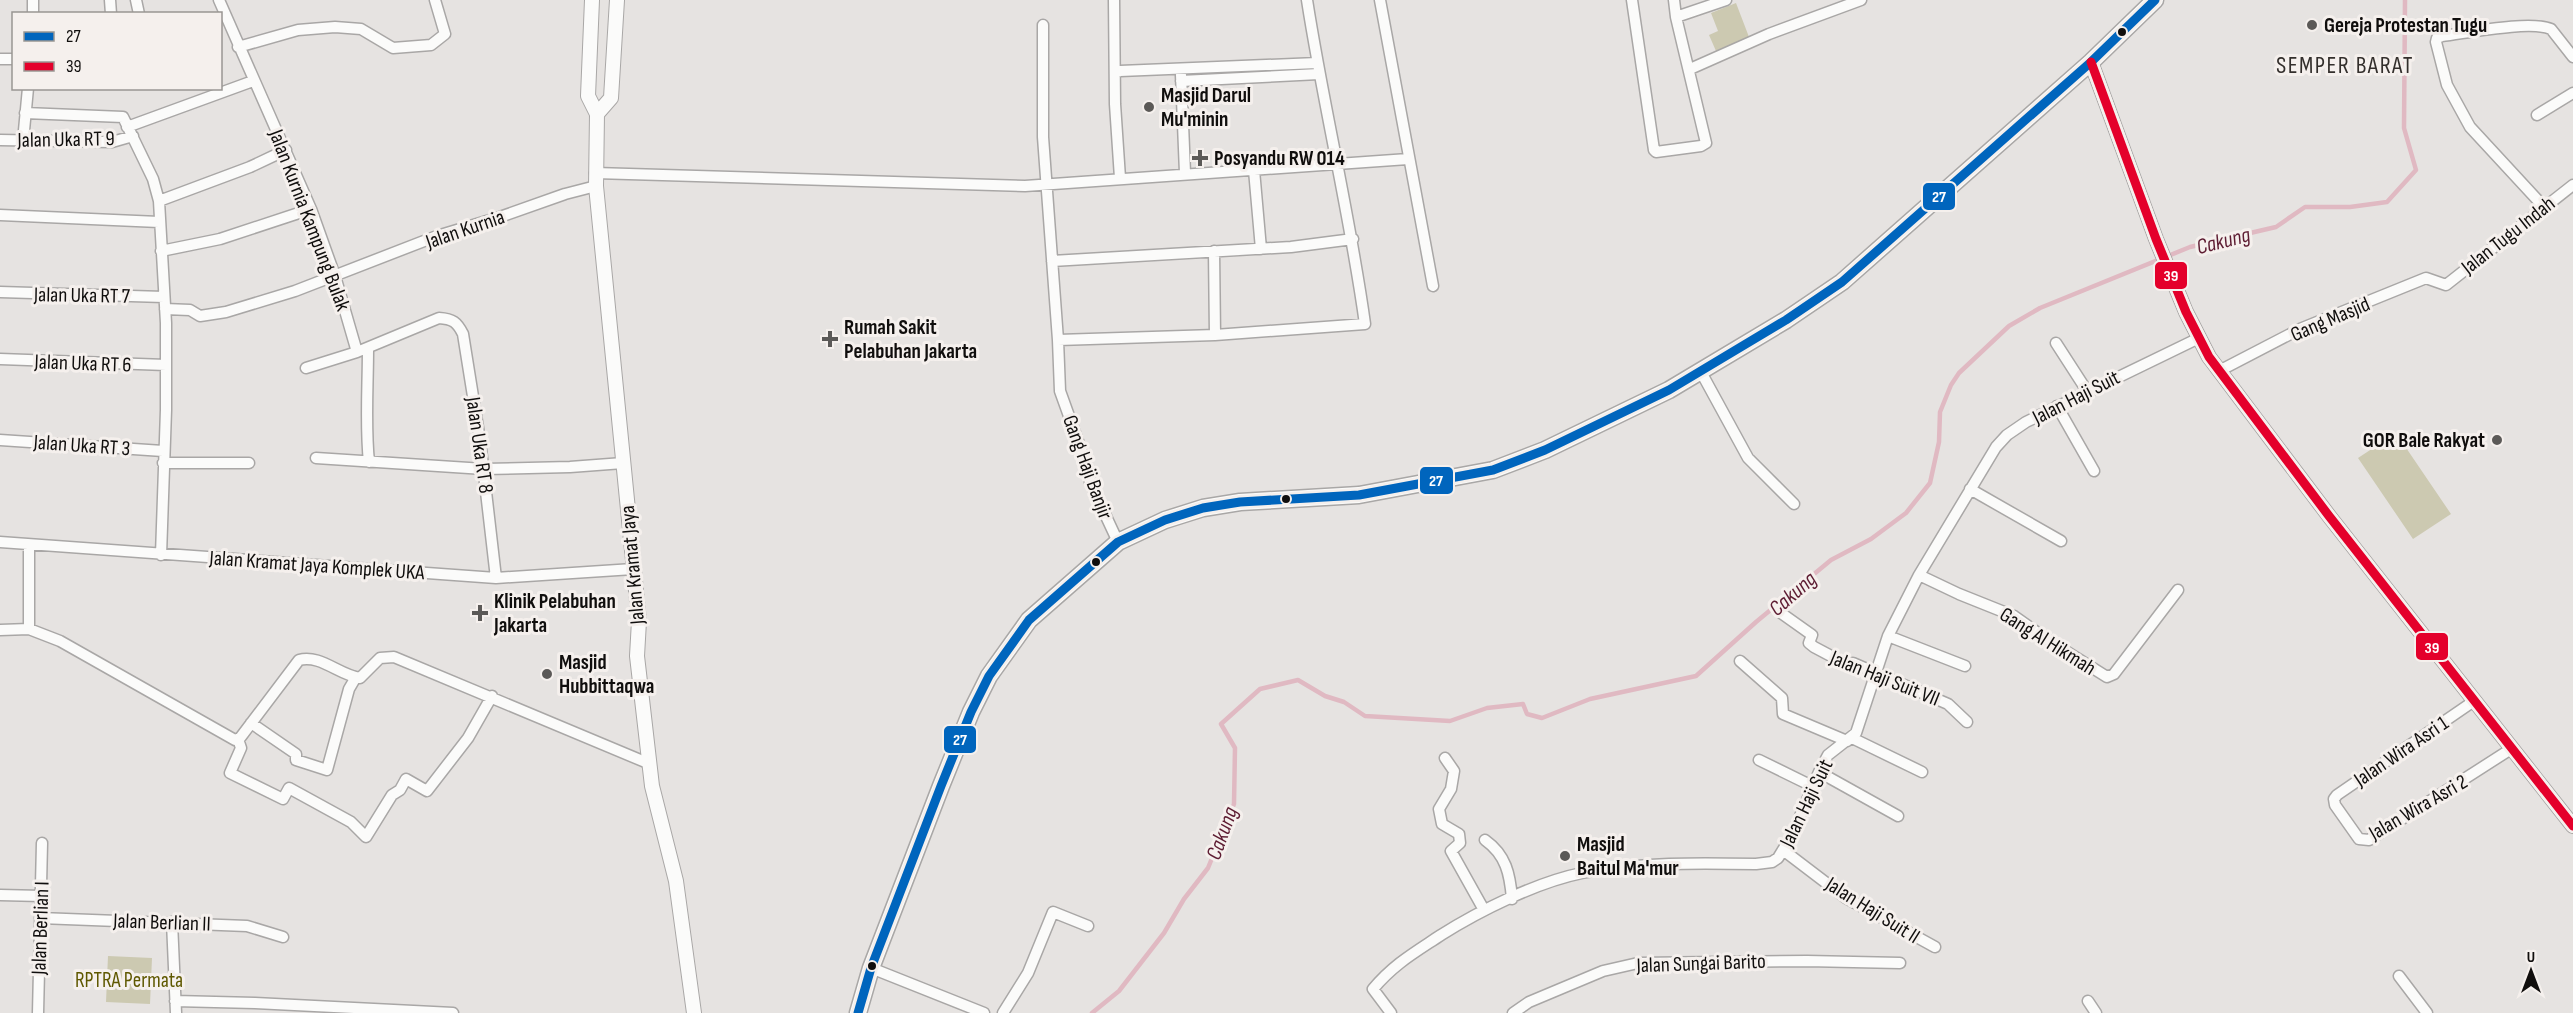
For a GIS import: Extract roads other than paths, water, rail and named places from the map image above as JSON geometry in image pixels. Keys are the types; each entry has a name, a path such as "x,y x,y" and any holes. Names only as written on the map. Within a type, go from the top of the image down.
{"main road":[{"path":"858,1013 871,968 970,712 989,676 1029,620 1118,542 1165,520 1203,508 1240,502 1359,495 1504,467 1618,416 1701,372 1786,320 1842,282 2091,62 2155,0"}],"street":[{"path":"238,47 298,30 335,27 361,29 393,48 431,45 445,34 435,0"},
{"name":"Jalan Kramat Jaya","path":"592,0 588,96 597,114 596,180 639,621 638,656 652,786 676,880 694,1013"},
{"name":"Jalan Kramat Jaya","path":"597,114 611,98 617,0"},
{"path":"1114,0 1115,104 1120,178"},
{"path":"1058,340 1215,335 1365,324 1353,240 1336,165 1307,0"},
{"path":"1380,0 1433,286"},
{"path":"1632,0 1655,151 1701,146 1706,143 1674,0"},
{"path":"1676,17 1726,0"},
{"path":"1690,69 1768,34 1861,0"},
{"name":"Gang Haji Banjir","path":"1043,25 1042,101 1060,391 1088,466 1090,482 1118,542"},
{"path":"2544,207 2470,127 2447,85 2436,42 2437,38 2528,26 2551,29 2573,57"},
{"name":"Jalan Kurnia Kampung Bulak","path":"225,29 238,47 311,209 363,351 369,399 366,436 369,462"},
{"path":"2091,62 2156,240 2199,338 2218,371 2573,826"},
{"path":"1115,73 1120,71 1181,75 1318,69"},
{"path":"1181,75 1185,173"},
{"name":"Jalan Uka RT 9","path":"0,140 112,142 130,132 254,81"},
{"path":"23,141 28,90"},
{"path":"2537,115 2573,93"},
{"path":"25,112 123,117 153,179 159,201 165,309 166,365 161,555"},
{"path":"159,201 250,167 285,150"},
{"name":"Jalan Kurnia","path":"165,309 190,310 200,316 226,312 335,276 437,236 565,194 596,180 1047,185 1185,173 1408,159"},
{"path":"1254,170 1261,249"},
{"name":"Jalan Tugu Indah","path":"2443,285 2573,185"},
{"path":"161,251 220,238 311,209"},
{"path":"0,215 159,222"},
{"path":"1052,261 1261,249 1353,240"},
{"path":"1214,251 1215,335"},
{"name":"Gang Masjid","path":"2218,371 2300,329 2426,278 2443,285"},
{"name":"Jalan Uka RT 7","path":"0,292 164,297"},
{"name":"Jalan Uka RT 8","path":"363,351 439,318 458,322 463,334 484,469 496,578"},
{"name":"Jalan Haji Suit","path":"1391,1013 1373,989 1392,967 1484,910 1580,873 1661,864 1762,864 1772,862 1792,835 1812,786 1833,749 1850,740 1859,726 1888,636 1919,575 1996,447 2007,435 2057,406 2199,338"},
{"path":"2056,343 2087,391"},
{"path":"306,368 363,351"},
{"name":"Jalan Uka RT 6","path":"0,359 166,365"},
{"path":"1701,372 1748,458 1794,504"},
{"path":"2057,406 2094,471"},
{"name":"Jalan Uka RT 3","path":"0,440 163,451"},
{"path":"316,458 484,469 623,463"},
{"path":"163,464 249,464"},
{"path":"1970,489 2061,541"},
{"name":"Jalan Kramat Jaya Komplek UKA","path":"0,542 496,578 633,569"},
{"path":"29,629 30,545"},
{"name":"Gang Al Hikmah","path":"1919,575 1959,594 2006,611 2107,677 2114,674 2178,590"},
{"name":"Jalan Haji Suit VII","path":"1781,614 1812,635 1809,644 1814,647 1850,666 1853,663 1876,675 1948,704 1967,722"},
{"path":"0,630 29,629 60,641 183,712 233,739 238,739"},
{"path":"1888,636 1965,666"},
{"path":"238,739 299,660 315,659 346,675 356,677 363,676 380,658 394,657 492,696 650,764"},
{"path":"1740,661 1782,698 1783,714 1850,740 1922,772"},
{"path":"251,723 296,754 296,760 327,770 349,689 356,677"},
{"path":"238,739 241,748 230,773 283,799 288,788 351,822 366,837 392,795 400,790 406,779 427,791 468,738 492,696"},
{"name":"Jalan Wira Asri 1","path":"2335,805 2334,799 2337,795 2474,701"},
{"name":"Jalan Wira Asri 2","path":"2335,805 2359,839 2369,840 2511,749"},
{"path":"1445,758 1454,771 1451,789 1439,809 1442,824 1460,834 1460,843 1451,851 1484,910"},
{"path":"1759,760 1812,786"},
{"path":"1819,772 1898,816"},
{"path":"1485,840 1501,854 1509,872 1512,899"},
{"name":"Jalan Berlian I","path":"38,1013 42,843"},
{"name":"Jalan Haji Suit II","path":"1783,850 1846,898 1935,947"},
{"path":"0,895 42,896"},
{"path":"1003,1013 1028,973 1053,912 1088,926"},
{"name":"Jalan Berlian II","path":"40,918 248,926 283,937"},
{"path":"172,922 176,1013"},
{"name":"Jalan Sungai Barito","path":"1513,1013 1539,997 1603,971 1638,963 1807,960 1900,963"},
{"path":"871,968 984,1013"},
{"path":"2399,976 2427,1013"},
{"path":"176,1001 255,1008 447,1013"},
{"path":"2088,1001 2096,1013"}],"waterway":[{"name":"Cakung","path":"1092,1013 1119,991 1164,933 1184,899 1208,868 1234,804 1235,748 1221,724 1260,689 1298,680 1325,696 1344,702 1365,716 1450,721 1487,708 1523,704 1527,714 1542,718 1590,699 1696,676 1756,622 1831,560 1871,539 1906,513 1930,483 1939,442 1940,412 1951,385 1959,373 2009,326 2040,308 2190,247 2276,227 2305,207 2350,207 2387,202 2416,170 2404,128 2405,0"}],"place":[{"name":"Gereja Protestan Tugu","path":"2312,25"},
{"name":"Masjid Darul Mu'minin","path":"1149,107"},
{"name":"Posyandu RW 014","path":"1200,158"},
{"name":"Rumah Sakit Pelabuhan Jakarta","path":"830,339"},
{"name":"GOR Bale Rakyat","path":"2497,440"},
{"name":"Klinik Pelabuhan Jakarta","path":"480,613"},
{"name":"Masjid Hubbittaqwa","path":"547,674"},
{"name":"Masjid Baitul Ma'mur","path":"1565,856"}],"district":[{"name":"SEMPER BARAT","path":"2345,65"}],"park label":[{"name":"RPTRA Permata","path":"129,980"}]}
